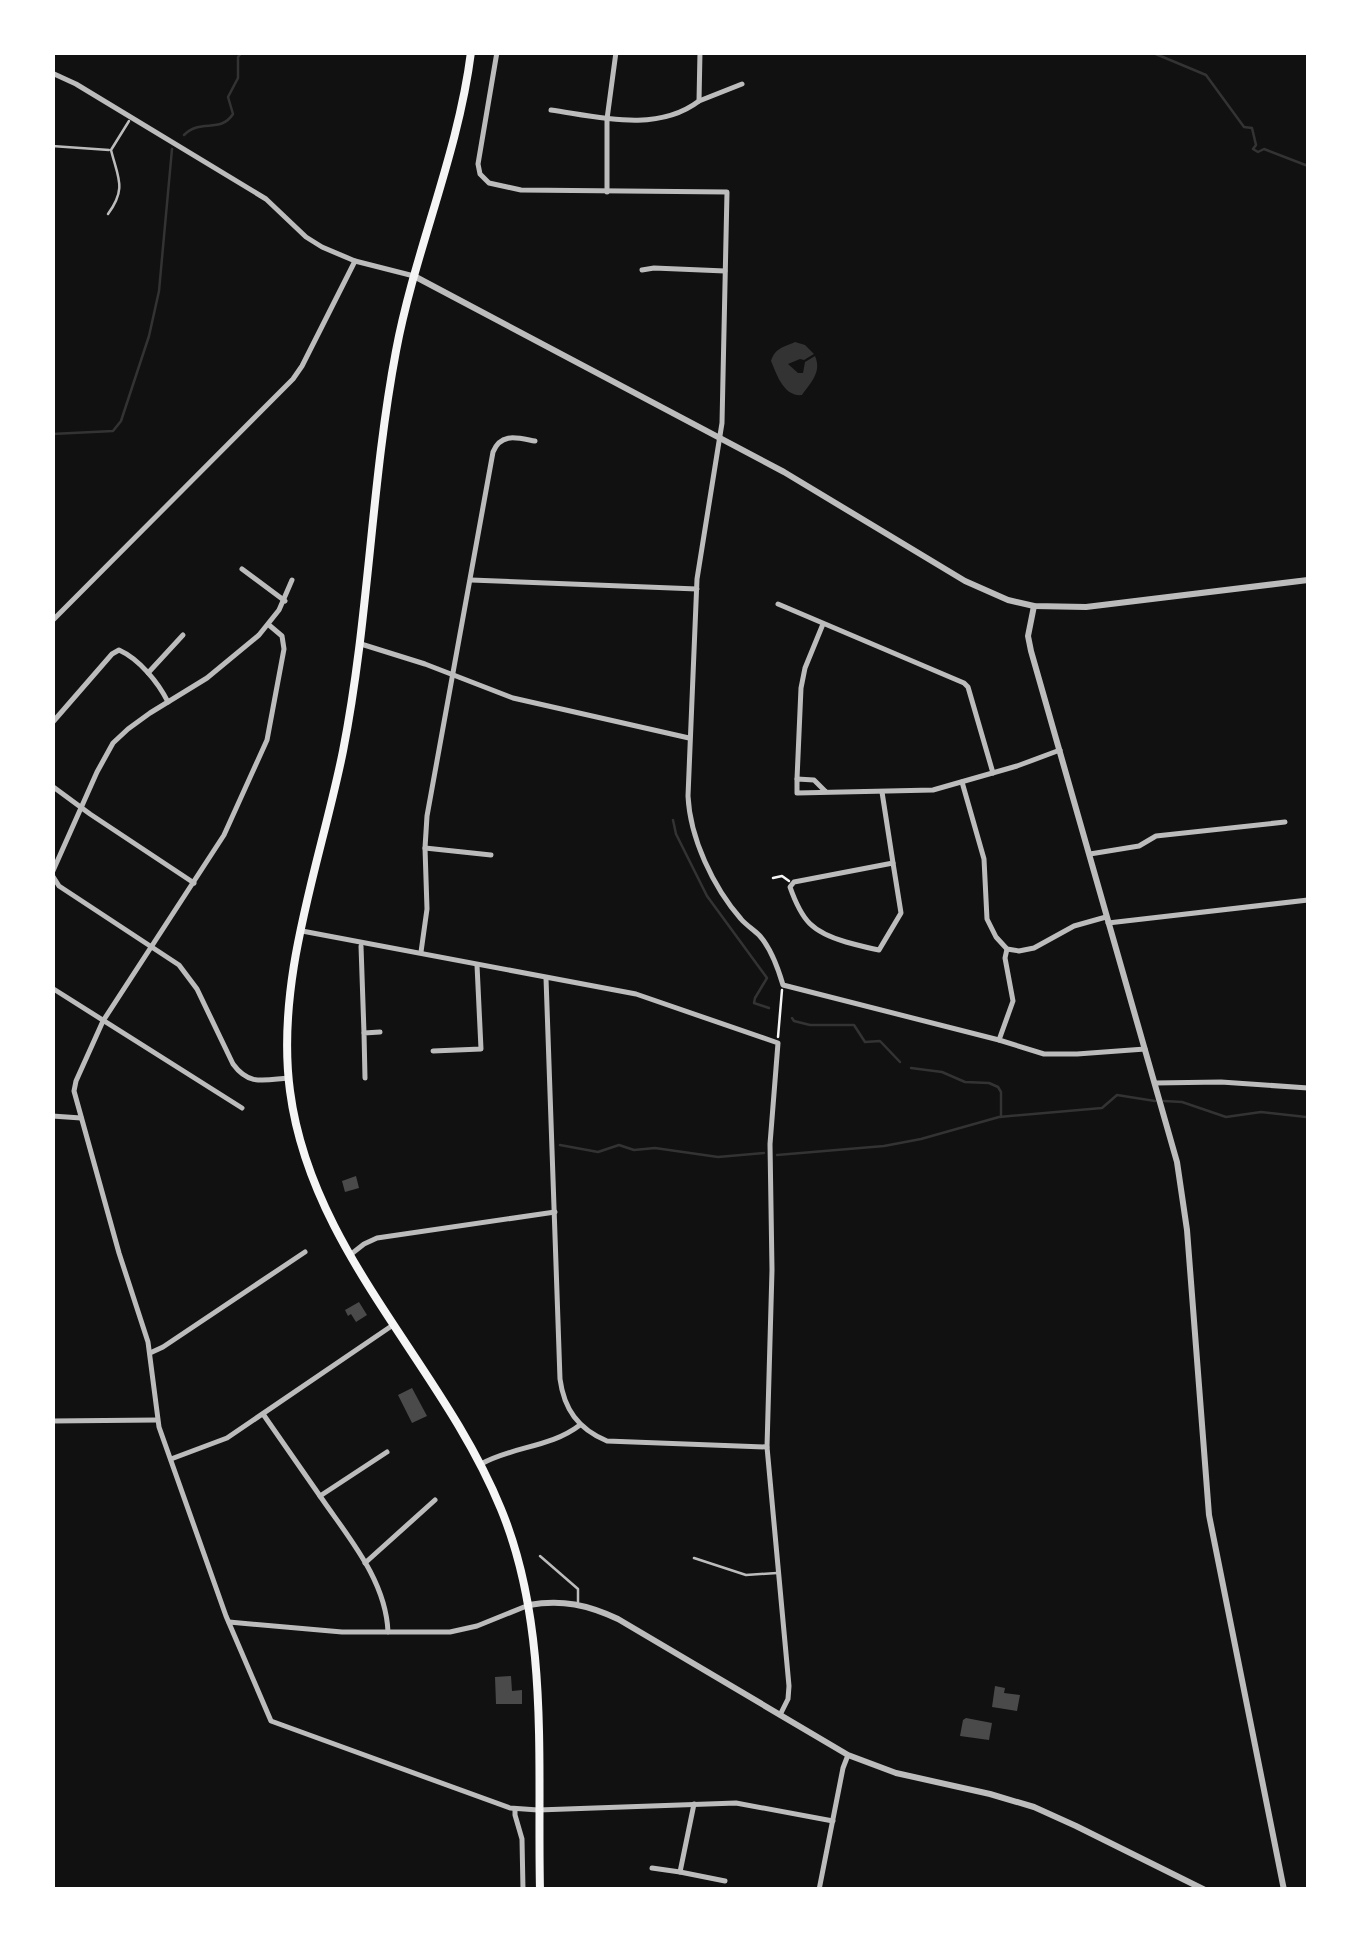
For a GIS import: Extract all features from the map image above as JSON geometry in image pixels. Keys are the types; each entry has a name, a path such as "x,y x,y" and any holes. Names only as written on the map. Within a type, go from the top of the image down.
{"main road":[{"path":"471,52 458,127 396,346 361,644 286,1030 288,1078 296,1121 328,1215 481,1465 508,1526 528,1605 538,1704 540,1890"}],"street":[{"path":"497,52 478,164 480,174 489,182 521,190 728,192 722,423 696,589 689,738 689,812 723,894 766,946 783,985 1035,1052 1058,1055 1144,1049"},
{"path":"607,192 606,118 616,53 628,52"},
{"path":"699,101 700,52"},
{"path":"52,73 266,199 322,247 355,261 414,276 784,472 964,581 1008,600 1034,606 1086,607 1308,580"},
{"path":"551,110 606,118 668,117 742,84"},
{"path":"52,620 292,379 355,261"},
{"path":"642,270 726,271"},
{"path":"420,953 427,909 427,816 495,446 510,437 536,441"},
{"path":"242,569 285,601"},
{"path":"288,1078 256,1080 241,1074 190,978 179,965 58,886 52,874 114,743 128,729 207,678 269,626 285,601 292,580"},
{"path":"471,580 696,589"},
{"path":"778,604 964,683 994,773"},
{"path":"1034,606 1029,642 1180,1178 1209,1515 1284,1890"},
{"path":"823,624 801,688 798,793 925,790 994,773 1060,750"},
{"path":"269,626 284,642 270,730 224,835 103,1022 75,1087 80,1118 150,1353 157,1420 229,1622 272,1722 515,1809 736,1803 833,1822"},
{"path":"148,674 183,634"},
{"path":"361,644 524,701 689,738"},
{"path":"52,723 119,650 148,674 169,703"},
{"path":"797,779 814,780 826,792"},
{"path":"962,782 984,859 989,927 1006,949 1034,948 1074,926 1107,920 1308,900"},
{"path":"52,786 194,883"},
{"path":"882,791 894,863 901,913 879,950 818,932 806,921 790,887 791,883 894,863"},
{"path":"1090,854 1140,846 1156,836 1284,822"},
{"path":"425,848 492,854"},
{"path":"302,932 636,994 778,1043 770,1144 772,1270 767,1447 789,1696 780,1715"},
{"path":"362,944 365,1078"},
{"path":"999,1040 1013,1001 1006,949"},
{"path":"433,1051 481,1049 477,965"},
{"path":"546,978 560,1378 565,1403 580,1424 596,1436 617,1442 767,1447"},
{"path":"52,988 242,1108"},
{"path":"364,1033 380,1032"},
{"path":"1155,1083 1221,1082 1308,1088"},
{"path":"52,1116 80,1118"},
{"path":"349,1255 377,1238 556,1212"},
{"path":"150,1353 305,1252"},
{"path":"171,1459 222,1440 393,1325"},
{"path":"263,1414 364,1563 385,1607 388,1632"},
{"path":"52,1421 157,1420"},
{"path":"481,1465 553,1441 580,1424"},
{"path":"320,1496 387,1452"},
{"path":"364,1563 436,1500"},
{"path":"229,1622 329,1632 466,1630 528,1605 556,1601 591,1607 618,1619 848,1755 896,1773 1034,1807 1205,1890"},
{"path":"819,1890 848,1755"},
{"path":"680,1872 694,1804"},
{"path":"515,1809 522,1839 523,1890"},
{"path":"652,1868 725,1881"}],"lane":[{"path":"108,214 120,191 110,150 131,117"},
{"path":"52,146 110,150"},
{"path":"540,1556 578,1590 577,1604"},
{"path":"694,1558 746,1575 778,1572"}],"path":[{"path":"773,878 782,876 791,883"},
{"path":"778,1043 783,985"}],"shaded area":[{"path":"795,342 814,354 788,364 803,373 805,362 815,356 817,362 814,377 802,395 786,389 771,361 777,351"}],"building":[{"path":"356,1176 359,1188 345,1192 342,1181"},
{"path":"359,1302 367,1315 356,1322 345,1310"},
{"path":"412,1388 427,1416 412,1423 398,1395"},
{"path":"511,1676 512,1691 522,1690 522,1704 496,1704 495,1677"},
{"path":"995,1686 1005,1688 1004,1693 1020,1695 1017,1711 992,1707"},
{"path":"966,1718 992,1723 989,1740 960,1736"}],"waterway":[{"path":"184,135 197,127 222,123 233,114 228,97 238,78 238,57 242,52"},
{"path":"1151,52 1206,75 1244,127 1252,128 1256,145 1253,149 1264,149 1308,166"},
{"path":"52,434 113,431 121,421 149,336 159,291 172,149"},
{"path":"673,820 707,896 767,978 754,1003 769,1008"},
{"path":"792,1018 810,1025 854,1025 865,1042 880,1041 900,1062"},
{"path":"911,1068 998,1087 1001,1117"},
{"path":"777,1155 884,1146 999,1117 1102,1108 1117,1095 1155,1101"},
{"path":"1164,1101 1182,1102 1226,1117 1261,1112 1306,1117"},
{"path":"560,1145 598,1152 619,1145 634,1150 655,1148 718,1157 764,1153"}]}
